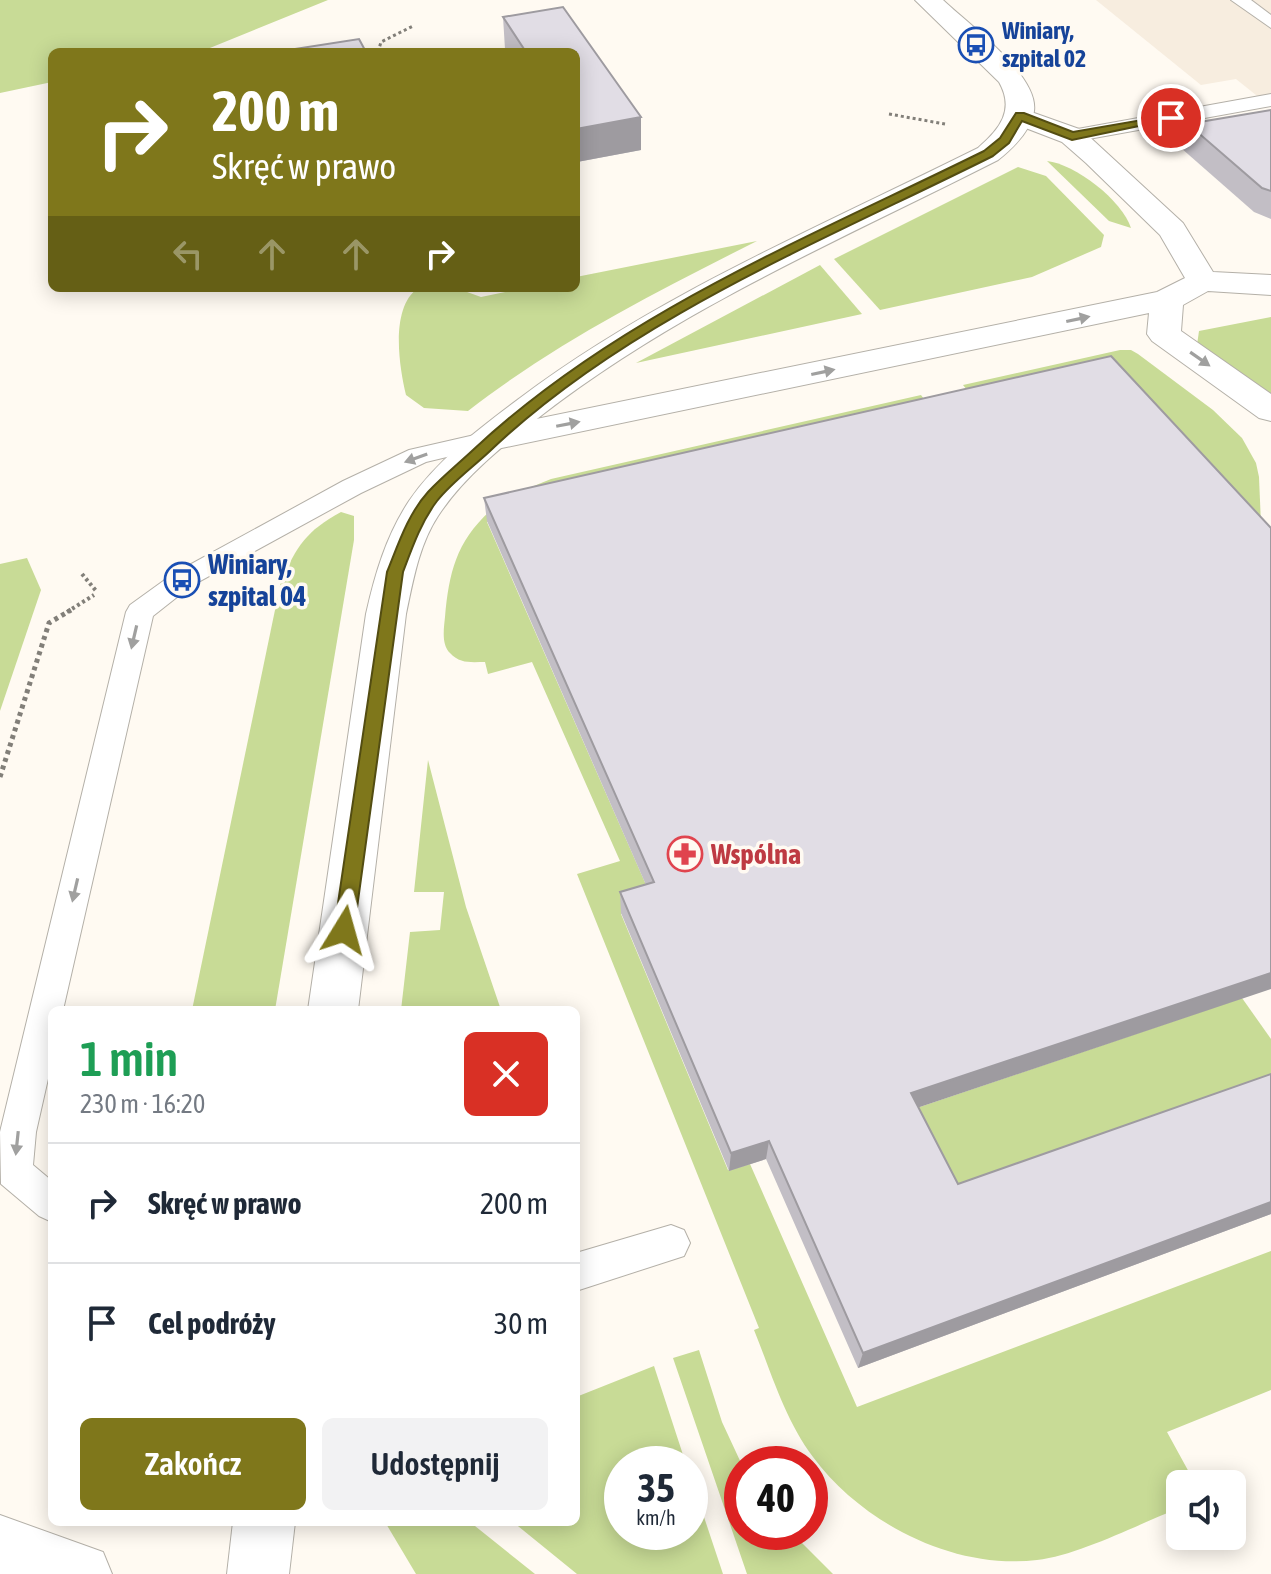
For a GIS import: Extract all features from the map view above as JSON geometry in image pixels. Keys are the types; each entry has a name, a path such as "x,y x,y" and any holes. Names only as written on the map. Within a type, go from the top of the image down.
{"street":[{"path":"334,1006 395,572 413,526 432,496 492,439 542,397 607,350 697,298 988,154 1005,140 1020,116 1019,92 1010,78 928,0"},
{"path":"1020,116 1072,136 1172,230 1203,281"},
{"path":"492,439 1167,300 1203,281 1271,285"},
{"path":"1167,300 1164,334 1271,410"},
{"path":"258,1574 264,1526"},
{"path":"0,1546 81,1574"}],"lane":[{"path":"1240,0 1271,23"},
{"path":"1072,136 1271,100"},
{"path":"48,1201 14,1172 18,1132 140,612 182,580 352,487 418,456 492,439"},
{"path":"580,1271 671,1243"}],"path":[{"path":"379,48 381,42 413,26"},
{"path":"889,114 956,126"},
{"path":"82,574 97,593"}],"shaded area":[{"path":"1096,0 1271,0 1271,107 1236,79 1201,85"}],"green space":[{"path":"0,0 328,0 210,48 48,48 48,83 0,93"},
{"path":"1047,161 1071,169 1096,185 1118,206 1131,228 1109,221"},
{"path":"1018,167 1046,176 1104,235 1101,247 1032,277 880,310 834,259"},
{"path":"757,241 572,340 468,411 424,408 406,395 399,354 400,323 403,309 414,292 467,292 481,297 505,292 580,292 580,276"},
{"path":"820,265 862,314 636,363"},
{"path":"1271,317 1271,399 1197,345 1199,331"},
{"path":"1120,350 1138,354 1213,410 1242,438 1256,463 1261,524 981,407 963,385"},
{"path":"921,395 937,417 487,522 654,903 621,914 728,1170 750,1164 857,1407 1271,1251 1271,1390 1167,1432 1188,1470 1166,1470 1166,1514 1090,1546 1054,1557 1005,1561 973,1557 912,1537 883,1521 828,1475 828,1446 805,1446 803,1443 773,1379 754,1330 759,1328 577,874 620,861 532,662 488,674 485,662 466,662 454,657 444,641 452,572 469,534 496,506 551,479"},
{"path":"341,512 354,516 354,540 276,1006 193,1006 281,581 304,540"},
{"path":"27,558 41,590 0,711 0,564"},
{"path":"428,760 466,907 500,1006 401,1006 410,932 440,930 444,892 414,892"},
{"path":"1242,998 1271,1039 1271,1088 951,1202 905,1112"},
{"path":"699,1350 722,1422 733,1446 724,1446 724,1507 708,1460 708,1446 703,1446 673,1358"},
{"path":"654,1366 680,1446 604,1446 604,1550 708,1550 708,1529 723,1574 577,1574 518,1526 580,1526 580,1395"},
{"path":"387,1526 475,1526 535,1574 416,1574"},
{"path":"739,1550 809,1550 833,1574 747,1574"}],"building":[{"path":"563,7 641,117 580,128 580,48 523,48 503,17"},
{"path":"359,39 364,48 301,48"},
{"path":"1271,110 1271,191 1262,188 1188,124"},
{"path":"1111,356 1271,528 1271,973 911,1093 958,1184 1271,1074 1271,1202 863,1353 769,1141 731,1153 620,892 654,882 484,498"}],"place":[{"name":"Winiary, szpital 02","path":"976,45"},
{"name":"Winiary, szpital 04","path":"182,580"},
{"name":"Wspólna","path":"685,854"}],"route":[{"path":"344,930 386,614 402,548 432,496 508,425 607,350 697,298 988,154 1005,140 1020,116 1072,136 1171,118"}]}
